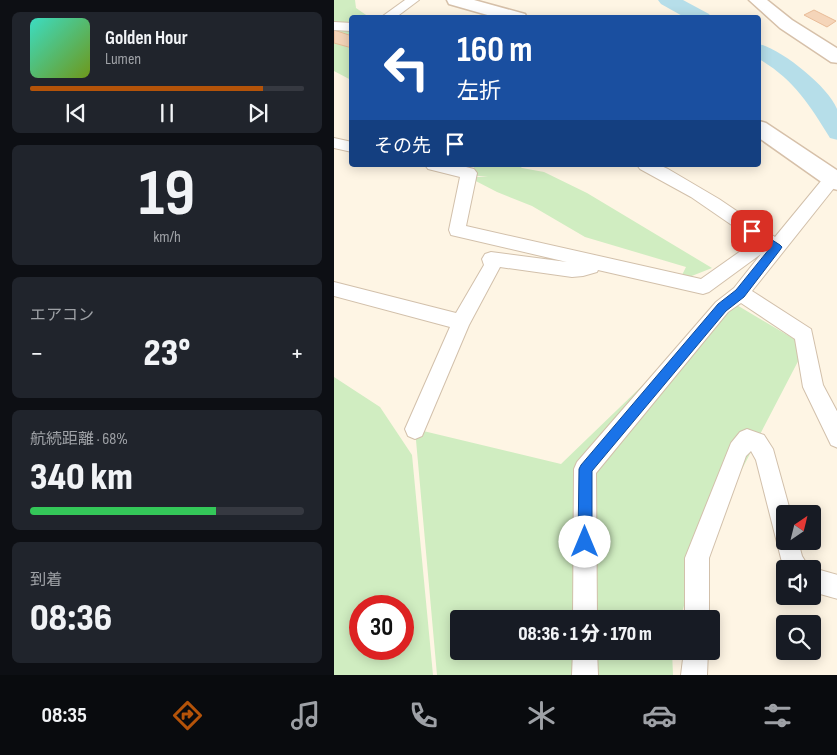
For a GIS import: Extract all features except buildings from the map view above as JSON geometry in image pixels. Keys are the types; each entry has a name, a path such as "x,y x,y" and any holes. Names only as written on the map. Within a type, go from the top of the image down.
{"main road":[{"path":"455,0 508,15"},
{"path":"757,0 786,24 837,58"},
{"path":"761,129 835,180"}],"street":[{"path":"390,15 413,0"},
{"path":"334,26 349,27"},
{"path":"334,143 349,146"},
{"path":"442,167 469,173 458,230 703,287 772,244"},
{"path":"650,167 694,190 772,244"},
{"path":"585,610 585,469 722,307 740,294 772,244 835,180"},
{"path":"415,429 461,322 492,265 491,260 563,269 587,269 600,263"},
{"path":"334,288 461,322"},
{"path":"740,294 804,335 813,387 834,427 837,438"},
{"path":"697,610 697,558 738,450 747,439 757,442 766,456 778,505"},
{"path":"821,582 837,587"},
{"path":"585,660 585,675"},
{"path":"694,675 695,660"}],"green space":[{"path":"334,0 355,0 356,8 366,15 349,15 349,79 334,71"},
{"path":"474,167 521,167 544,172 587,193 712,268 679,281 686,267 585,237 532,206 497,192 468,177 488,177 470,175 475,169"},
{"path":"730,301 806,346 702,546 683,610 450,610 450,660 672,660 673,675 437,675 415,429 561,464"},
{"path":"334,377 380,407 412,455 433,675 334,675"}],"waterway":[{"path":"668,0 696,15"},
{"path":"761,51 786,67 805,84 814,94 838,132"},
{"path":"823,106 838,113"}],"route":[{"path":"585,542 585,469 722,307 740,294 777,247 752,231"}]}
